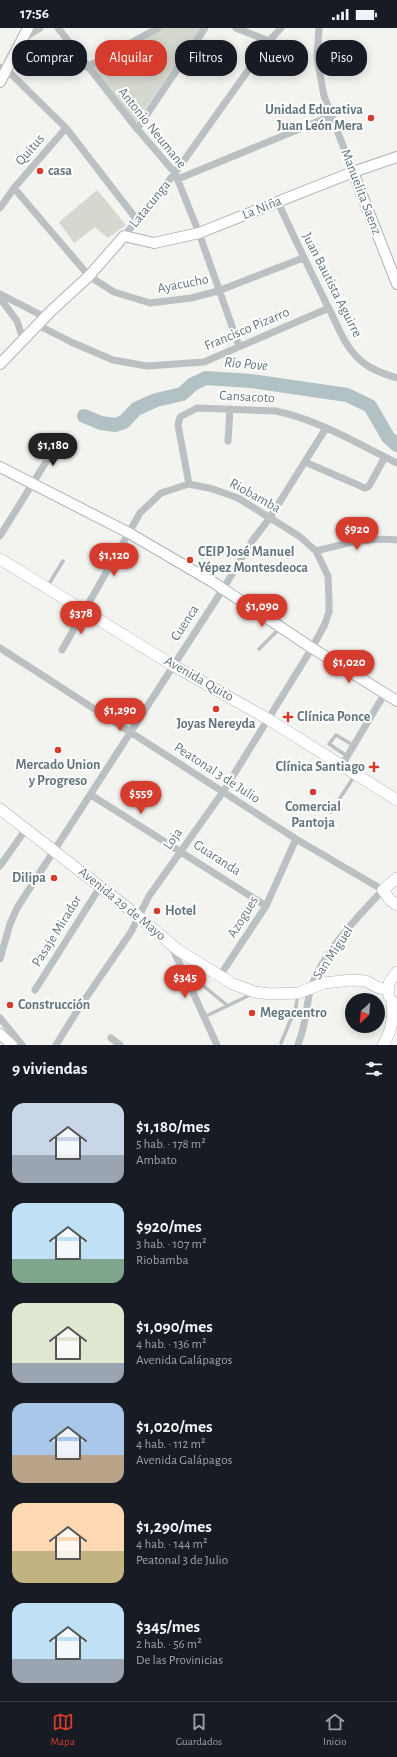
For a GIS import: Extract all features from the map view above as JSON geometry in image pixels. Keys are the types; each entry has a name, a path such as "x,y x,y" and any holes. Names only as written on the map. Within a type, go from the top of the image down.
{"main road":[{"name":"Avenida Quito","path":"0,559 174,666 344,761 356,774 397,800"},
{"name":"Avenida 29 de Mayo","path":"0,809 138,916 170,944 219,977 233,984 255,992 270,994 298,993 324,983 366,981 379,988 388,990"},
{"name":"San Miguel","path":"383,890 397,878"},
{"path":"383,890 390,900 397,905"},
{"path":"383,1045 393,1021 395,1003 388,990 392,977 397,972"}],"street":[{"path":"0,82 3,68 28,28"},
{"path":"22,39 40,28"},
{"name":"Antonio Neumane","path":"58,28 67,40"},
{"path":"87,67 158,28"},
{"path":"137,129 205,28"},
{"path":"236,28 266,40"},
{"name":"Latacunga","path":"270,40 281,28"},
{"name":"Manuelita Saenz","path":"320,28 317,57 324,96 397,284"},
{"name":"Antonio Neumane","path":"87,67 176,176 199,233 238,346"},
{"path":"3,68 66,128 137,220"},
{"name":"Latacunga","path":"0,364 45,317 89,276 176,176 245,76"},
{"path":"176,176 331,116"},
{"name":"Quitus","path":"0,208 14,188 66,128"},
{"name":"La Niña","path":"124,236 154,243 199,233 353,172 397,157"},
{"name":"Ayacucho","path":"14,188 89,276 114,292 150,303 191,298 218,291 303,258"},
{"name":"Juan Bautista Aguirre","path":"278,202 303,258 329,308 345,344 360,360 375,370 397,378"},
{"path":"0,294 45,317"},
{"path":"0,298 17,321 23,339"},
{"name":"Francisco Pizarro","path":"38,325 71,342 113,360 147,366 204,362 238,346 329,308"},
{"name":"Cansacoto","path":"189,484 178,425 180,417 197,408 276,411 287,413 326,428 397,463"},
{"path":"228,441 230,409"},
{"name":"Cuenca","path":"0,959 2,947 17,908 56,851 252,541 269,519 326,428"},
{"path":"0,536 59,441"},
{"path":"304,462 365,488 369,486 385,457"},
{"path":"0,466 128,533 223,589 312,648 397,701"},
{"name":"Riobamba","path":"62,650 140,513 161,493 189,484 213,489 238,498 298,536 316,551 328,576 329,606 325,624 312,648"},
{"path":"316,551 352,542 383,539 397,540"},
{"name":"Peatonal 3 de Julio","path":"0,648 296,839 383,890"},
{"name":"Loja","path":"56,1045 79,1008 131,932 149,896 223,792 312,648"},
{"path":"344,761 384,693"},
{"name":"Guaranda","path":"91,795 266,906"},
{"path":"0,866 26,829"},
{"name":"Azogues","path":"219,977 266,906 284,869 296,839"},
{"name":"Pasaje Mirador","path":"36,990 100,887"},
{"name":"San Miguel","path":"298,1045 311,988 326,960 336,944 383,890"},
{"path":"170,944 217,1045"},
{"path":"0,1018 22,1045"},
{"path":"0,1034 12,1045"},
{"path":"111,1038 120,1045"}],"lane":[{"path":"46,588 63,561"},
{"path":"259,649 281,627"},
{"path":"344,761 329,744 336,734 354,746"},
{"path":"331,812 356,774"},
{"path":"201,984 228,1006"},
{"path":"204,1017 255,992"},
{"path":"281,1043 296,1007 298,993"}],"shaded area":[{"path":"158,28 203,28 194,40 175,40 175,67 134,125 87,67 95,63 95,76 167,76 167,40 136,40"},
{"path":"97,190 126,225 108,238 95,227 74,243 59,222"}],"waterway":[{"name":"Río Pove","path":"84,416 101,423 115,425 124,422 136,409 156,400 182,394 193,384 206,378 251,381 347,395 370,406 388,437 397,445"}],"place":[{"name":"Unidad Educativa Juan León Mera","path":"371,118"},
{"name":"casa","path":"40,171"},
{"name":"CEIP José Manuel Yépez Montesdeoca","path":"190,560"},
{"name":"Joyas Nereyda","path":"216,709"},
{"name":"Clínica Ponce","path":"288,717"},
{"name":"Mercado Union y Progreso","path":"58,750"},
{"name":"Clínica Santiago","path":"374,767"},
{"name":"Comercial Pantoja","path":"313,792"},
{"name":"Dilipa","path":"54,878"},
{"name":"Hotel","path":"157,911"},
{"name":"Construcción","path":"10,1005"},
{"name":"Megacentro","path":"252,1013"}]}
